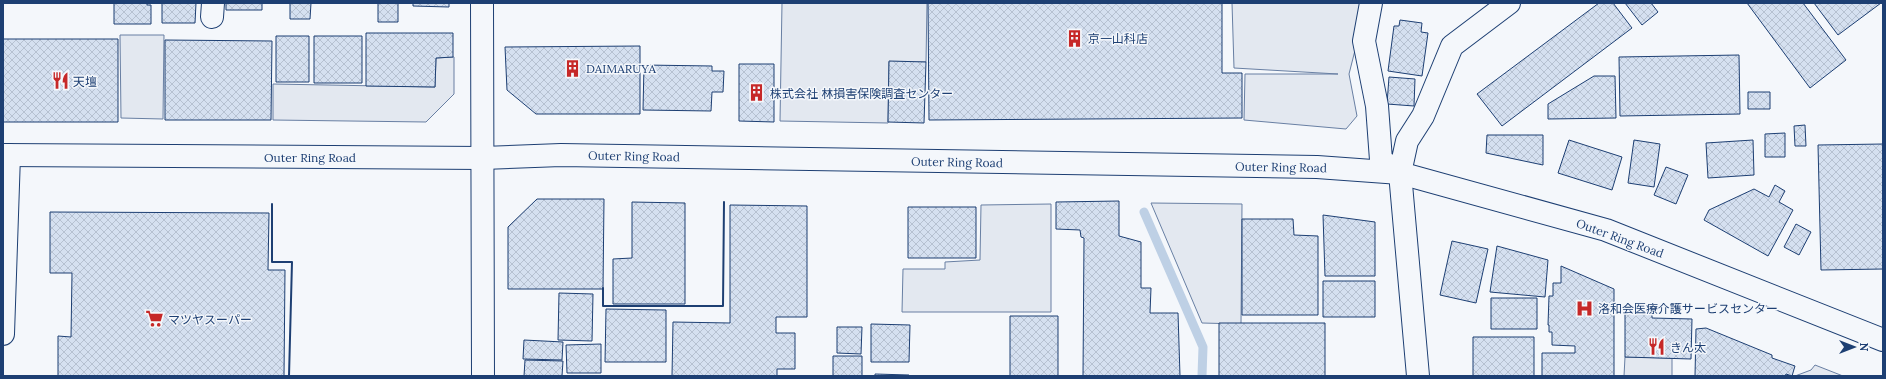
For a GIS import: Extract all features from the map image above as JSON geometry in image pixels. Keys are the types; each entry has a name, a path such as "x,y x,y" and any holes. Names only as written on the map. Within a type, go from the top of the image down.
{"main road":[{"path":"482,3 483,376"},
{"path":"1371,3 1364,41 1376,106 1381,160 1400,173"},
{"path":"1418,376 1400,173 1407,141 1423,116 1452,46 1509,3"},
{"name":"Outer Ring Road","path":"6,155 483,158 560,154 1317,167 1400,173 1606,230 1883,340"},
{"path":"3,334 6,155"}],"shaded area":[{"path":"782,3 927,3 926,62 889,62 888,123 780,121"},
{"path":"1232,3 1367,3 1349,74 1357,116 1346,129 1244,120 1245,74 1338,74 1234,68"},
{"path":"120,35 164,35 163,119 121,118"},
{"path":"454,57 454,94 426,122 273,120 273,84 435,87 436,58"},
{"path":"1151,203 1242,204 1241,324 1202,323"},
{"path":"1051,204 1051,312 902,312 903,269 945,269 945,262 980,260 981,205"},
{"path":"1625,357 1672,358 1672,376 1624,376"},
{"path":"1815,365 1843,376 1795,376 1811,370"}],"building":[{"path":"114,3 147,3 147,5 151,5 151,24 114,24"},
{"path":"162,3 196,3 195,23 162,23"},
{"path":"226,3 262,3 262,10 226,10"},
{"path":"290,3 311,3 310,19 290,19"},
{"path":"378,3 398,3 398,22 378,22"},
{"path":"413,3 449,3 449,7 413,6"},
{"name":"京一山科店","path":"928,3 1222,3 1222,73 1242,73 1242,118 929,120"},
{"path":"1599,3 1613,3 1632,28 1502,126 1477,94"},
{"path":"1625,3 1651,3 1658,12 1642,25"},
{"path":"1747,3 1803,3 1846,60 1810,88"},
{"path":"1814,3 1881,3 1838,35"},
{"path":"1400,20 1422,23 1421,32 1428,33 1422,76 1388,71 1394,26 1399,26"},
{"path":"366,33 453,33 453,57 436,58 435,87 366,86"},
{"path":"276,36 309,36 309,82 276,82"},
{"path":"314,36 362,36 362,83 314,83"},
{"name":"天壇","path":"3,39 118,39 118,122 3,122"},
{"path":"165,40 272,41 271,120 165,120"},
{"name":"DAIMARUYA","path":"640,46 640,114 536,114 507,90 505,47"},
{"path":"1739,55 1740,114 1620,116 1619,57"},
{"path":"889,61 926,62 924,123 888,122"},
{"name":"株式会社 林損害保険調査センター","path":"739,64 774,64 774,122 739,121"},
{"path":"644,65 712,66 712,71 724,71 723,92 712,92 711,111 643,110"},
{"path":"1594,76 1615,76 1616,118 1548,119 1548,104"},
{"path":"1389,77 1415,79 1414,106 1387,104"},
{"path":"1748,92 1770,92 1770,109 1748,109"},
{"path":"1805,125 1806,146 1795,146 1794,126"},
{"path":"1785,133 1785,157 1765,157 1765,134"},
{"path":"1487,135 1543,135 1543,165 1486,153"},
{"path":"1569,140 1622,157 1612,190 1558,173"},
{"path":"1634,140 1660,144 1654,187 1628,183"},
{"path":"1753,140 1754,175 1708,178 1706,143"},
{"path":"1883,144 1883,269 1821,270 1818,145"},
{"path":"1666,167 1688,175 1676,204 1654,195"},
{"path":"1775,185 1785,191 1779,202 1793,210 1768,256 1704,220 1709,210 1754,189 1769,197"},
{"path":"537,199 604,199 603,289 508,289 508,227"},
{"path":"1119,201 1119,236 1141,242 1141,288 1151,288 1150,313 1178,313 1180,376 1083,376 1084,238 1081,237 1080,230 1056,229 1056,202"},
{"path":"632,202 685,203 685,304 613,304 613,259 632,258"},
{"path":"730,205 807,206 807,317 776,317 776,333 795,333 795,369 777,369 777,376 672,376 673,322 730,323"},
{"path":"908,207 976,207 976,258 908,258"},
{"name":"マツヤスーパー","path":"50,212 269,213 268,270 285,270 284,376 58,376 58,336 71,337 72,273 50,273"},
{"path":"1323,215 1375,222 1375,276 1325,276"},
{"path":"1242,219 1293,219 1294,235 1318,236 1318,315 1242,315"},
{"path":"1796,224 1811,232 1799,255 1784,247"},
{"path":"1452,241 1488,249 1476,303 1440,295"},
{"path":"1497,246 1548,260 1545,297 1490,292"},
{"path":"1561,266 1614,289 1614,376 1542,376 1542,353 1575,353 1575,346 1552,345 1552,332 1549,332 1549,296 1553,296 1553,283 1561,283"},
{"path":"1323,281 1375,281 1375,317 1323,317"},
{"path":"559,293 593,294 592,341 558,340"},
{"path":"1491,298 1537,298 1537,329 1491,329"},
{"path":"606,309 666,310 666,362 605,362"},
{"path":"1625,312 1652,313 1652,318 1692,319 1691,359 1625,357"},
{"path":"1010,316 1058,316 1058,376 1010,376"},
{"path":"1219,323 1325,323 1325,376 1219,376"},
{"path":"871,324 910,325 909,362 871,362"},
{"path":"837,327 862,327 861,354 837,353"},
{"path":"1706,328 1772,355 1772,358 1795,366 1792,376 1786,374 1785,376 1695,376 1696,329"},
{"path":"1473,337 1534,337 1534,376 1473,376"},
{"path":"524,340 563,342 562,360 523,359"},
{"path":"601,344 601,373 567,373 566,345"},
{"path":"833,356 862,356 862,376 833,376"},
{"path":"525,360 563,361 562,376 524,376"},
{"path":"875,374 909,375 909,376 875,376"}],"waterway":[{"path":"1144,212 1203,347 1202,376"}],"wall":[{"path":"603,288 603,306 723,306 724,202"},
{"path":"272,204 272,262 292,262 289,376"}],"place":[{"name":"京一山科店","path":"1075,38"},
{"name":"DAIMARUYA","path":"573,68"},
{"name":"天壇","path":"60,81"},
{"name":"株式会社 林損害保険調査センター","path":"757,93"},
{"name":"洛和会医療介護サービスセンター","path":"1585,308"},
{"name":"マツヤスーパー","path":"155,319"},
{"name":"きん太","path":"1657,347"}]}
